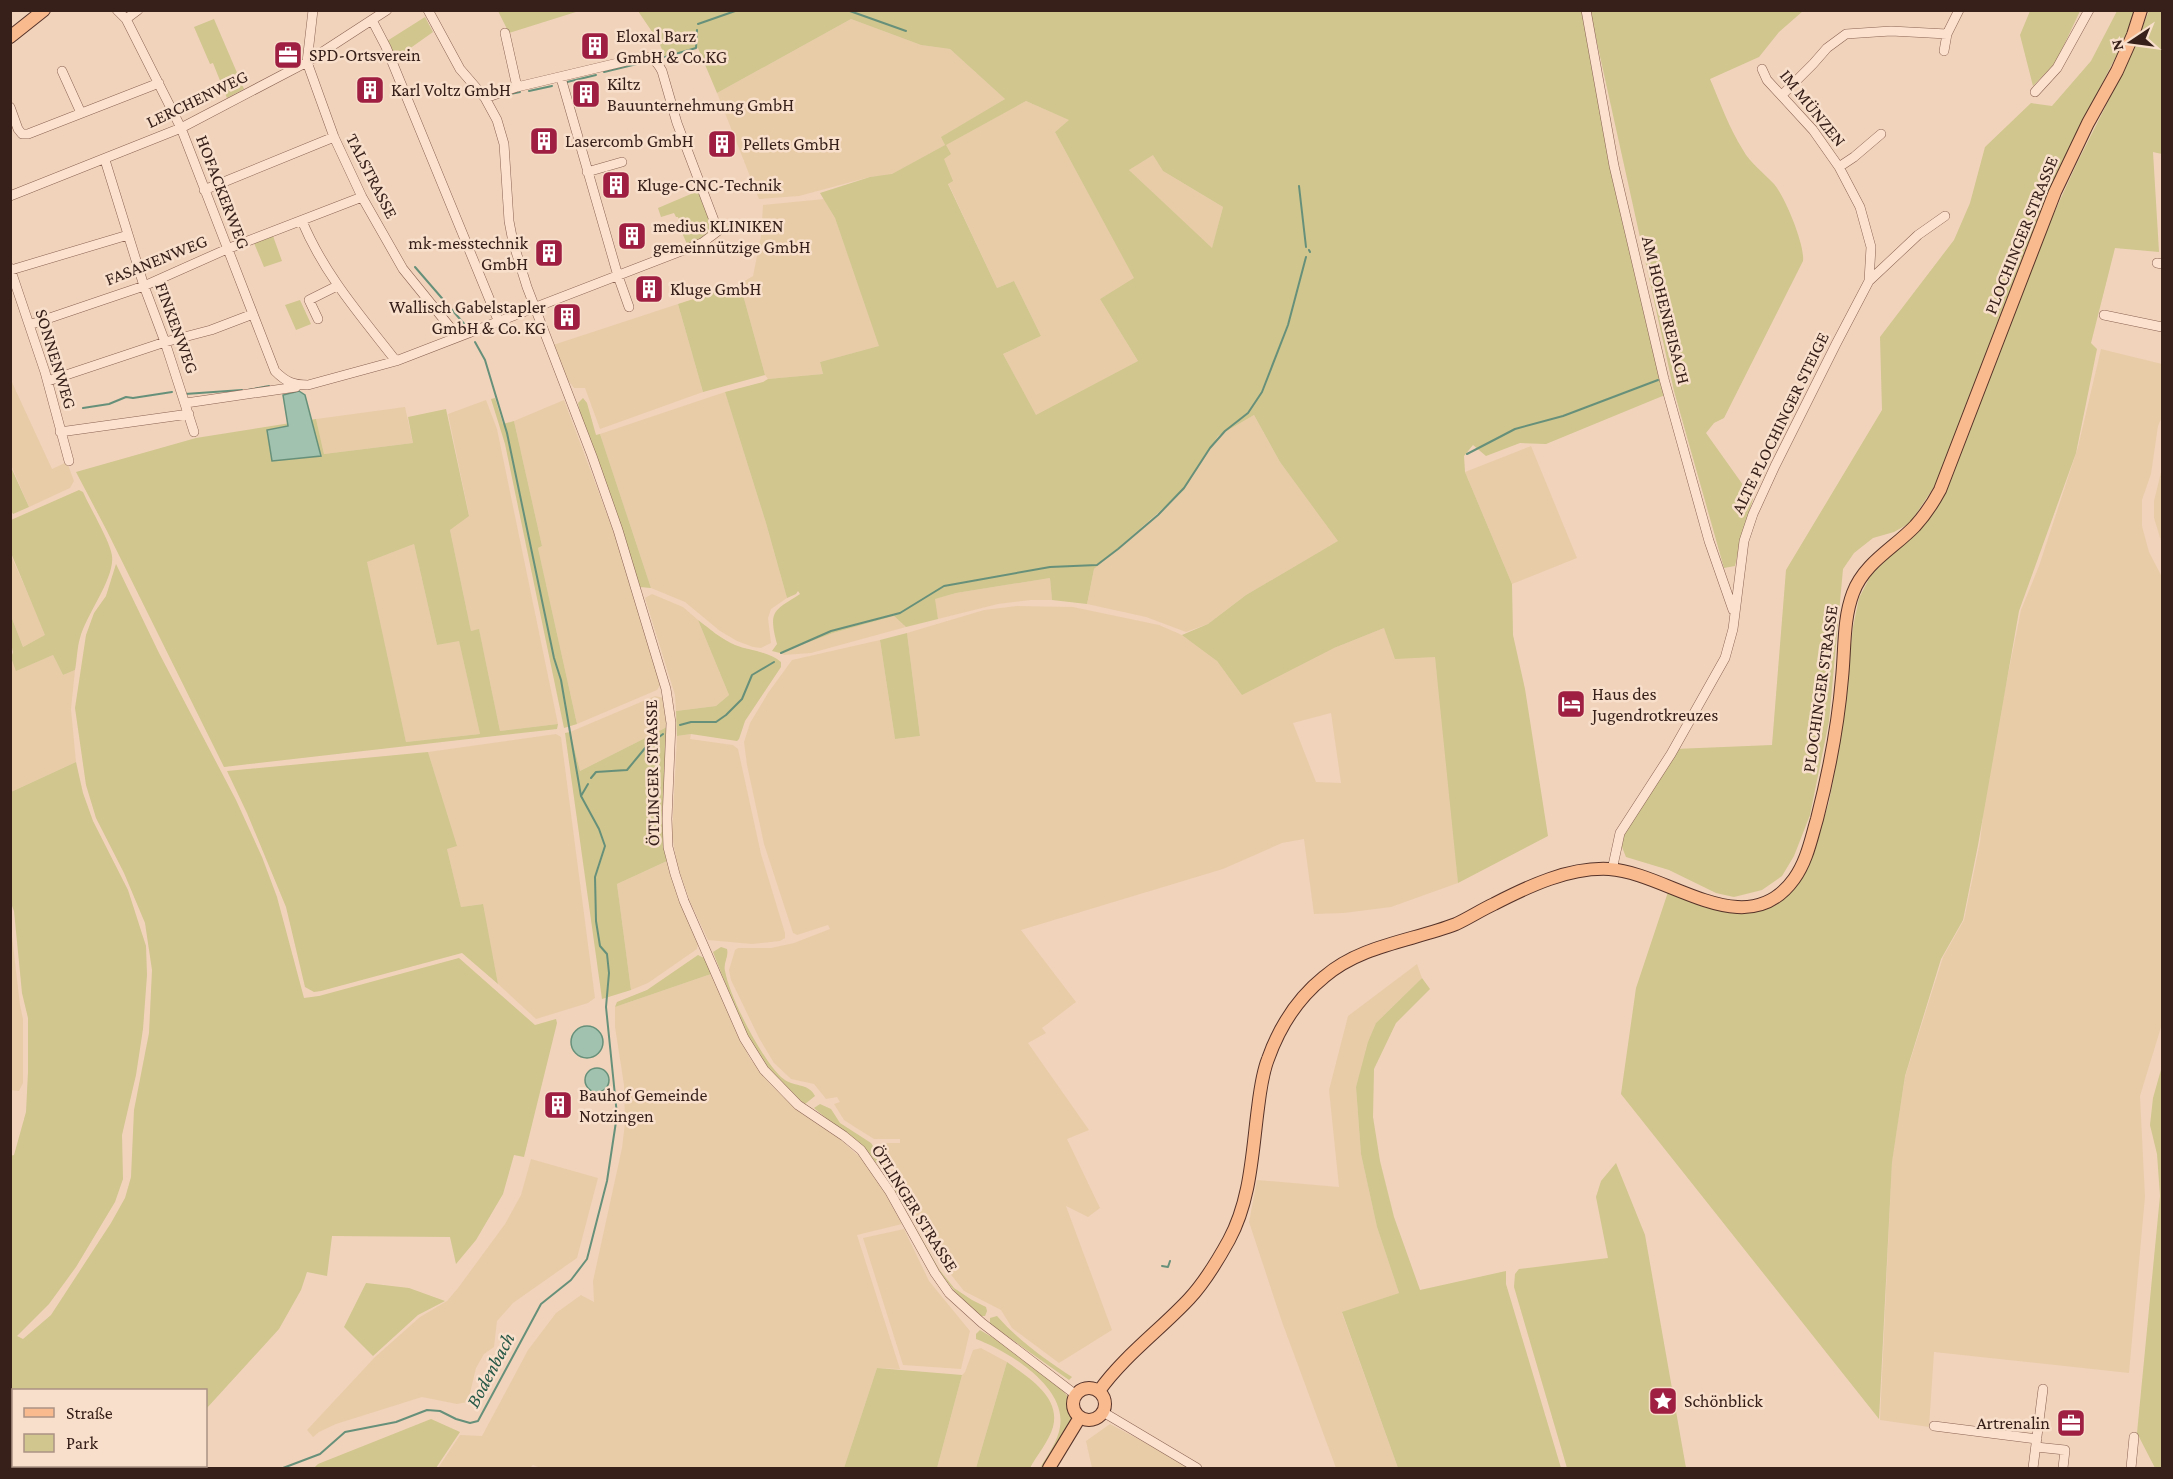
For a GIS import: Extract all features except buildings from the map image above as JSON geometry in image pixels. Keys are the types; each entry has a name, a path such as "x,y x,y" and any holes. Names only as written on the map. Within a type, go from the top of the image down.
{"main road":[{"path":"10,37 44,10"},
{"name":"PLOCHINGER STRASSE","path":"1099,1391 1135,1351 1191,1297 1212,1269 1230,1238 1242,1210 1249,1183 1259,1097 1267,1061 1286,1021 1301,1000 1324,976 1347,961 1376,949 1456,924 1536,884 1565,874 1612,870 1643,876 1715,904 1743,908 1779,895 1794,879 1808,851 1827,774 1839,711 1848,608 1854,590 1868,568 1916,525 1940,490 2055,192 2088,123 2117,71 2133,36 2141,10"},
{"path":"1088,1388 1099,1391 1105,1403 1103,1412 1094,1419 1080,1417 1073,1407 1076,1395 1088,1388"},
{"path":"1049,1468 1080,1417"}],"street":[{"name":"HOFACKERWEG","path":"117,10 126,19 180,128 275,372 294,385 308,386"},
{"path":"126,19 138,10"},
{"name":"TALSTRASSE","path":"313,10 307,62 334,137 362,197 403,268 458,337"},
{"name":"LERCHENWEG","path":"10,196 105,160 180,128 307,62 372,22 387,10"},
{"name":"ÖTLINGER STRASSE","path":"428,10 460,69 485,98 497,120 504,144 508,211 513,242 534,307 592,456 638,593 666,689 671,723 668,847 684,901 744,1038 764,1070 798,1105 861,1150 890,1192 935,1273 950,1293 973,1316 1076,1395"},
{"name":"AM HOHENREISACH","path":"1586,10 1614,166 1664,378 1709,542 1734,612"},
{"path":"1944,51 1947,33 1959,10"},
{"path":"2036,92 2057,68 2089,10"},
{"path":"372,22 386,48 498,320"},
{"path":"1782,95 1827,48 1846,34 1891,31 1947,33"},
{"path":"505,33 517,87"},
{"path":"186,403 308,386 396,361 702,243 718,231 677,123 662,70 650,57 517,87 485,98"},
{"name":"IM MÜNZEN","path":"1762,69 1767,80 1813,130 1839,167 1860,207 1871,247 1869,281"},
{"path":"62,71 81,113"},
{"path":"561,78 618,276 630,307"},
{"path":"10,107 22,134 159,83"},
{"name":"IM MÜNZEN","path":"1839,167 1881,134"},
{"path":"204,190 334,137"},
{"name":"FINKENWEG","path":"105,160 144,286 186,403 194,432"},
{"path":"587,172 622,162"},
{"name":"FASANENWEG","path":"29,325 144,286 227,249 362,197"},
{"name":"ALTE PLOCHINGER STEIGE","path":"1612,870 1620,833 1671,753 1725,658 1732,635 1744,541 1753,514 1869,281 1918,235 1945,216"},
{"path":"302,221 311,243 337,286 396,361"},
{"path":"11,269 128,235"},
{"name":"SONNENWEG","path":"11,269 48,381 69,461"},
{"path":"318,319 309,300 337,286"},
{"path":"48,381 165,342 211,330 253,314"},
{"path":"2104,315 2163,327"},
{"path":"195,334 198,345"},
{"path":"60,432 189,414"},
{"path":"2033,1468 2043,1389"},
{"path":"1103,1412 1197,1468"},
{"path":"1934,1426 2065,1450 2062,1468"},
{"path":"2131,1468 2134,1437"}],"shaded area":[{"path":"851,19 921,45 950,49 1005,99 942,137 945,145 891,175 870,177 799,196 759,199 717,93"},
{"path":"1026,101 1070,120 1055,132 1135,279 1100,299 1138,361 1036,416 1003,354 1041,336 1014,281 997,288 948,183 943,159 945,145"},
{"path":"1153,154 1163,171 1223,207 1212,249 1129,170"},
{"path":"824,199 835,218 880,346 820,362 823,374 768,379 740,284 753,276 761,236 763,205"},
{"path":"678,304 703,392 600,429 585,388 574,388 566,378 553,345"},
{"path":"2101,349 2162,364 2162,417 2158,426 2151,474 2142,500 2142,526 2149,552 2162,577 2162,1024 2140,1096 2145,1197 2129,1373 1934,1352 1929,1427 1880,1420 1892,1160 1905,1077 1943,957 1964,920 1980,842 1987,779 2021,610 2039,566 2078,447"},
{"path":"10,378 52,469 67,462 74,481 70,488 29,507 11,465"},
{"path":"299,391 305,395 321,456 272,461 267,430 288,426 283,395"},
{"path":"725,392 787,598 771,609 768,618 771,643 761,648 737,641 720,631 685,602 651,588 600,434"},
{"path":"486,400 497,429 558,724 500,731 479,630 471,631 450,530 469,515 448,414"},
{"path":"564,400 625,562 661,684 657,690 577,724 538,548 542,546 514,421"},
{"path":"405,407 413,443 324,454 316,419"},
{"path":"1254,415 1280,462 1339,541 1246,595 1208,624 1186,632 1146,617 1087,604 1094,569 1184,490 1218,436"},
{"path":"1531,446 1577,558 1512,584 1465,472"},
{"path":"2162,468 2162,544 2154,518 2154,501"},
{"path":"414,544 437,645 459,640 480,734 406,742 366,562"},
{"path":"10,553 46,635 23,647 11,616"},
{"path":"1050,578 1052,600 998,604 938,619 934,599 956,593"},
{"path":"652,594 683,607 698,620 729,695 716,706 676,711 675,695 645,598"},
{"path":"1017,606 1073,607 1159,625 1182,635 1199,646 1217,661 1226,673 1334,648 1384,628 1435,657 1450,782 1458,883 1391,907 1314,914 1304,839 1282,843 1223,869 1021,930 1076,1002 1042,1028 1046,1033 1028,1043 1089,1130 1067,1139 1100,1208 1088,1217 1066,1206 1112,1330 1059,1363 1012,1328 1001,1310 964,1291 923,1230 881,1146 883,1143 900,1143 900,1139 874,1139 844,1120 834,1104 840,1102 837,1097 826,1099 814,1084 791,1079 774,1063 759,1038 731,980 729,970 735,950 738,948 771,948 794,943 830,929 828,925 797,935 793,933 764,844 744,742 750,723 768,693 792,660 880,640 895,739 920,736 907,633 984,610","holes":["1331,713 1341,783 1316,782 1293,723"]},
{"path":"894,616 906,627 811,653 784,655 780,653 833,633"},
{"path":"53,655 63,675 75,670 71,709 76,762 11,792 10,658 17,670"},
{"path":"655,696 664,698 667,727 580,771 570,732"},
{"path":"556,734 561,737 595,998 588,1003 536,1019 498,984 482,904 461,907 447,849 456,846 428,752"},
{"path":"691,734 690,739 733,745 738,749 761,854 785,933 785,938 780,941 752,944 708,940 691,904 677,865 672,835 677,736"},
{"path":"667,861 698,943 697,949 648,983 631,990 617,884"},
{"path":"10,919 23,1019 23,1083 19,1091 10,1090"},
{"path":"1417,964 1422,978 1376,1023 1356,1087 1361,1154 1377,1227 1399,1293 1342,1313 1398,1468 1336,1468 1282,1322 1249,1222 1257,1180 1339,1187 1329,1090 1348,1016"},
{"path":"711,974 749,1057 770,1084 787,1100 840,1139 862,1159 880,1184 902,1224 857,1235 900,1369 877,1368 844,1468 540,1468 533,1465 530,1468 438,1468 460,1435 482,1436 528,1350 556,1313 581,1295 594,1302 593,1281 622,1148 625,1123 624,1085 615,1027 615,1007"},
{"path":"587,1026 598,1031 603,1042 598,1053 587,1058 576,1053 571,1042 576,1031"},
{"path":"597,1068 605,1072 609,1080 605,1088 597,1092 589,1088 585,1080 589,1072"},
{"path":"531,1159 598,1178 577,1258 513,1303 497,1321 494,1347 484,1354 476,1368 468,1402 457,1404 422,1397 336,1424 313,1437 307,1430 375,1357 420,1317 447,1301 458,1288 505,1224 521,1195"},
{"path":"904,1229 929,1281 970,1331 961,1369 903,1365 863,1238"},
{"path":"981,1348 1007,1362 976,1468 937,1468 962,1375 973,1350"},
{"path":"1110,1424 1189,1468 1092,1468 1086,1441"}],"green space":[{"path":"498,11 579,11 509,33"},
{"path":"638,11 1582,11 1665,395 1546,444 1520,443 1486,456 1473,445 1464,456 1465,472 1512,584 1513,635 1525,689 1548,836 1458,883 1435,657 1395,659 1384,628 1334,648 1242,695 1217,661 1182,635 1208,624 1246,595 1338,541 1280,462 1254,415 1218,436 1184,490 1094,569 1087,604 1052,600 1050,578 956,593 935,599 938,619 906,627 894,616 833,633 780,653 772,651 777,644 773,624 775,613 800,594 798,591 787,598 725,392 768,379 823,374 820,362 879,346 835,218 820,193 870,177 892,174 945,145 941,137 1005,99 950,49 921,45 851,19 717,93 698,48 665,57 659,42","holes":["1026,101 1069,120 1055,132 1134,278 1100,299 1138,361 1036,415 1003,354 1041,336 1014,281 997,288 948,184 953,181 944,159 951,154 946,145","1153,155 1163,171 1223,207 1212,248 1129,170"]},
{"path":"1590,11 1803,11 1779,32 1759,57 1710,79 1738,142 1753,164 1774,184 1783,199 1798,233 1803,254 1803,261 1724,418 1714,423 1706,433 1753,499 1735,566 1724,568 1674,391"},
{"path":"2030,11 2080,11 2056,62 2033,86 2020,35"},
{"path":"2117,11 2135,11 2129,31 2071,144 2034,231 1963,421 1936,484 1910,523 1894,532 1873,538 1854,553 1843,569 1829,721 1810,815 1794,856 1782,876 1762,890 1734,897 1716,893 1669,870 1626,857 1620,842 1675,749 1772,745 1786,570 1882,410 1880,337 1954,240 1970,203 1985,147 2031,103 2052,106 2091,61"},
{"path":"2149,11 2162,11 2162,154 2153,152 2159,252 2115,248 2091,343 2097,349 2076,453 2019,611 1963,920 1941,959 1905,1076 1892,1162 1879,1419 1621,1094 1636,988 1669,889 1760,909 1814,849 1829,802 1840,743 1853,627 1859,598 1871,575 1932,514 1949,485 2044,235 2124,70"},
{"path":"425,17 433,32 395,59 387,41"},
{"path":"214,19 244,89 227,98 213,63 210,64 194,27"},
{"path":"698,191 714,230 699,240 687,244 679,226 681,225 678,217 674,213 661,217 658,208"},
{"path":"273,236 282,261 264,267 254,243"},
{"path":"740,284 765,375 703,392 678,304"},
{"path":"300,300 311,324 296,330 285,305"},
{"path":"495,398 503,424 514,421 542,546 538,548 577,724 564,728 505,444 491,399"},
{"path":"583,398 587,403 596,435 600,434 651,588 640,587 582,421 578,403"},
{"path":"446,409 469,516 450,530 471,631 479,629 500,731 558,724 557,729 224,767 76,472 196,438 316,419 324,454 413,443 408,417","holes":["414,544 437,645 459,641 480,734 406,742 367,562"]},
{"path":"10,465 29,507 13,514 10,509"},
{"path":"79,490 83,492 111,550 112,565 109,575 83,629 75,670 63,675 53,655 16,671 11,658 13,652 11,616 23,647 45,635 11,553 11,520"},
{"path":"116,564 159,653 236,800 262,857 277,897 304,998 319,996 459,958 535,1025 556,1019 557,1023 524,1157 514,1155 503,1194 476,1240 456,1264 450,1237 332,1236 327,1276 307,1272 301,1290 279,1329 207,1408 207,1389 12,1389 12,1467 113,1467 11,1468 10,1156 14,1155 26,1112 28,1018 22,993 14,911 11,903 11,792 76,762 83,793 93,821 128,890 146,946 147,975 143,1029 136,1075 122,1135 123,1179 115,1202 76,1267 49,1304 17,1336 23,1339 51,1315 125,1198 131,1177 134,1110 149,1033 152,970 145,923 124,873 96,818 86,785 75,708 86,635 94,613 106,596"},
{"path":"698,620 730,643 776,658 781,662 781,667 745,721 737,741 691,734 677,736 676,711 716,706 729,695"},
{"path":"907,633 920,736 895,739 880,640"},
{"path":"667,727 668,751 662,812 667,861 617,884 631,990 602,999 565,733 570,732 580,771"},
{"path":"428,752 457,846 447,849 461,907 483,904 498,984 462,953 314,992 305,987 286,907 227,771"},
{"path":"721,947 727,949 725,971 728,983 747,1027 781,1077 812,1092 815,1096 805,1104 777,1080 754,1048 713,952"},
{"path":"698,955 704,958 711,974 615,1007 617,1002 647,990"},
{"path":"1422,978 1430,989 1396,1023 1374,1069 1373,1117 1380,1161 1394,1217 1420,1290 1506,1271 1506,1284 1561,1468 1398,1468 1342,1312 1399,1293 1377,1227 1361,1154 1356,1087 1368,1042 1376,1023"},
{"path":"2162,1066 2162,1468 2155,1468 2137,1433 2160,1196 2157,1154 2150,1125 2153,1098"},
{"path":"820,1104 831,1109 840,1123 871,1143 885,1164 904,1207 884,1173 869,1154 814,1108"},
{"path":"1616,1163 1645,1235 1686,1468 1567,1468 1514,1287 1515,1274 1519,1269 1608,1258 1596,1197 1601,1181"},
{"path":"908,1214 939,1269 954,1288 986,1307 985,1316 980,1316 963,1301 949,1284 937,1267"},
{"path":"366,1283 409,1288 445,1301 418,1315 373,1356 344,1327"},
{"path":"997,1316 1023,1342 1072,1377 1069,1380 990,1324 990,1318"},
{"path":"980,1330 1040,1370 1069,1399 1072,1419 1047,1468 1040,1468 1055,1443 1060,1427 1060,1412 1054,1398 1033,1373 1004,1352 976,1339 976,1334"},
{"path":"1007,1362 1040,1388 1047,1397 1054,1416 1053,1427 1030,1468 976,1468"},
{"path":"877,1368 962,1375 937,1468 844,1468"},
{"path":"431,1419 460,1432 436,1468 314,1468 318,1464"}],"waterway":[{"path":"698,24 738,10"},
{"path":"847,10 906,31"},
{"path":"665,57 696,48 697,30"},
{"path":"604,72 641,63"},
{"path":"567,82 596,75"},
{"path":"529,91 552,86"},
{"path":"506,95 520,92"},
{"path":"1299,186 1306,247"},
{"path":"781,653 831,631 900,613 944,586 1050,567 1097,565 1158,515 1184,488 1210,448 1225,431 1248,413 1262,392 1288,325 1306,257"},
{"path":"415,267 466,326"},
{"path":"475,342 485,360 507,433 554,658 561,680 581,796"},
{"path":"1467,454 1515,429 1563,416 1658,380"},
{"path":"248,390 269,386"},
{"path":"185,394 242,390"},
{"path":"83,408 109,404 126,397 172,392"},
{"path":"680,725 691,722 716,722 742,699 752,675 774,662"},
{"path":"591,778 596,772 627,770 646,747 663,734"},
{"name":"Bodenbach","path":"283,1468 320,1454 345,1432 396,1422 427,1410 440,1411 470,1423 478,1421 541,1304 571,1280 587,1259 607,1181 617,1115 606,1007 609,973 607,954 600,946 596,921 595,877 605,846 599,829 581,796 588,784"},
{"path":"1162,1266 1168,1267 1170,1261"}],"place":[{"name":"Eloxal Barz GmbH & Co.KG","path":"595,46"},
{"name":"SPD-Ortsverein","path":"288,55"},
{"name":"Karl Voltz GmbH","path":"370,90"},
{"name":"Kiltz Bauunternehmung GmbH","path":"586,94"},
{"name":"Lasercomb GmbH","path":"544,141"},
{"name":"Pellets GmbH","path":"722,144"},
{"name":"Kluge-CNC-Technik","path":"616,185"},
{"name":"medius KLINIKEN gemeinnützige GmbH","path":"632,236"},
{"name":"mk-messtechnik GmbH","path":"549,253"},
{"name":"Kluge GmbH","path":"649,289"},
{"name":"Wallisch Gabelstapler GmbH & Co. KG","path":"567,317"},
{"name":"Haus des Jugendrotkreuzes","path":"1571,704"},
{"name":"Bauhof Gemeinde Notzingen","path":"558,1105"},
{"name":"Schönblick","path":"1663,1401"},
{"name":"Artrenalin","path":"2071,1423"}]}
